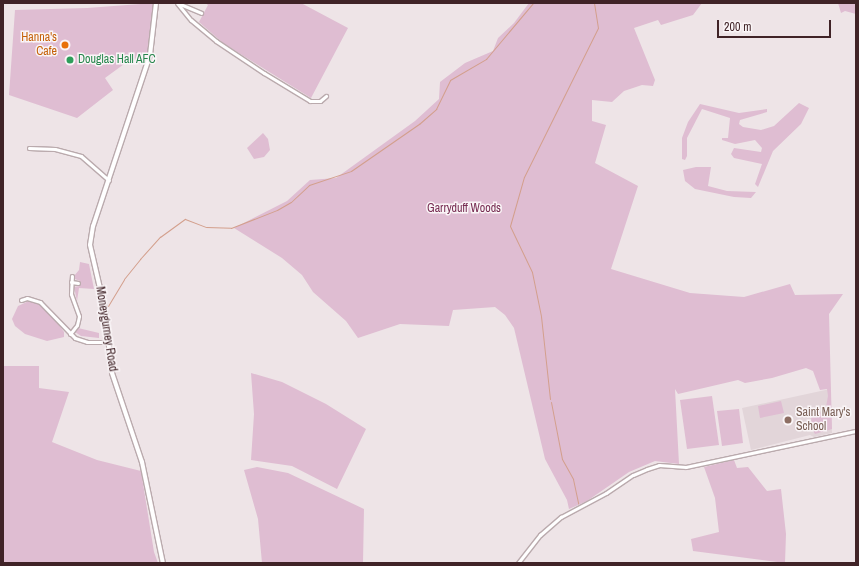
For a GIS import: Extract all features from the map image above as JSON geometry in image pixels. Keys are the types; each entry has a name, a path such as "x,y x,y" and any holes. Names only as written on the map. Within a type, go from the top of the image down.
{"street":[{"name":"Moneygurney Road","path":"156,3 150,55 93,226 90,245 105,310 112,373 142,462 163,563"},
{"path":"178,4 201,13"},
{"path":"178,4 191,20 216,41 264,73 310,101 320,101 326,96"},
{"path":"29,148 55,149 81,156 109,180"},
{"path":"70,334 79,316 71,294 72,276"},
{"path":"71,282 78,283"},
{"path":"21,300 27,298 40,302 70,334 86,342 108,342"},
{"path":"518,563 540,535 561,517 606,493 633,474 659,466 680,468 693,466 856,431"}],"shaded area":[{"name":"Saint Mary's School","path":"830,389 832,433 814,437 810,435 751,450 742,408"}],"green space":[{"name":"Douglas Hall AFC","path":"154,3 149,49 144,61 131,59 105,78 113,90 77,118 9,95 15,10 87,8"},
{"path":"205,3 301,3 348,28 311,98 223,43 199,22 208,5"},
{"name":"Garryduff Woods","path":"529,3 702,3 693,15 661,25 658,20 634,28 655,80 653,86 642,85 624,91 612,102 592,100 592,121 606,125 595,163 638,186 611,269 690,293 744,297 790,284 795,295 843,294 829,314 832,429 815,434 812,429 811,416 825,412 828,396 827,389 820,390 813,371 806,368 772,378 745,383 738,380 678,394 675,389 679,464 655,461 629,472 587,501 569,509 567,500 545,459 514,328 505,315 495,307 453,310 449,326 400,324 358,338 346,321 313,292 302,275 282,258 234,228 287,201 310,180 336,178 415,121 439,99 440,82 465,63 493,51 498,38 514,23"},
{"path":"838,3 856,3 856,14 845,11 841,13"},
{"path":"799,103 809,108 801,124 773,151 758,187 755,184 762,164 734,158 731,154 734,148 761,152 762,148 755,140 735,144 722,140 722,138 728,138 730,118 702,109 687,138 687,156 685,160 682,159 682,138 688,122 700,104 739,113 767,109 767,112 740,120 739,124 743,127 761,130 774,126"},
{"path":"263,133 268,139 270,150 264,157 254,159 247,148"},
{"path":"696,167 711,167 708,186 727,191 756,192 751,198 734,197 695,189 685,181 683,170"},
{"path":"80,262 89,264 94,289 79,288 77,301 74,287 79,286 80,281 75,279 74,276 79,270"},
{"path":"31,300 38,302 52,315 64,332 64,337 47,341 25,334 15,326 12,319 18,306"},
{"path":"78,328 99,333 99,338 81,336 75,332"},
{"path":"3,366 39,366 39,388 69,392 52,442 97,460 141,471 154,552 158,563 3,563"},
{"path":"251,373 282,382 326,404 366,429 337,489 292,466 251,460 254,414"},
{"path":"712,396 719,445 687,449 680,400"},
{"path":"781,401 784,413 760,418 758,406"},
{"path":"739,409 743,443 722,446 717,411"},
{"path":"734,460 737,468 748,467 767,491 781,489 786,534 785,563 693,551 691,539 719,532 715,498 704,467"},
{"path":"257,467 288,473 364,509 363,563 262,563 258,519 244,470"}],"waterway":[{"path":"108,306 124,279 140,259 160,237 185,219 206,227 231,228 277,210 291,202 309,185 351,171 419,124 436,109 450,80 486,59 533,3"},
{"path":"550,399 541,316 532,272 510,226 524,177 598,28 594,3"},
{"path":"551,402 562,459 573,479 578,503"}],"place":[{"name":"Hanna's Cafe","path":"65,45"},
{"name":"Douglas Hall AFC","path":"70,60"},
{"name":"Saint Mary's School","path":"788,420"}]}
